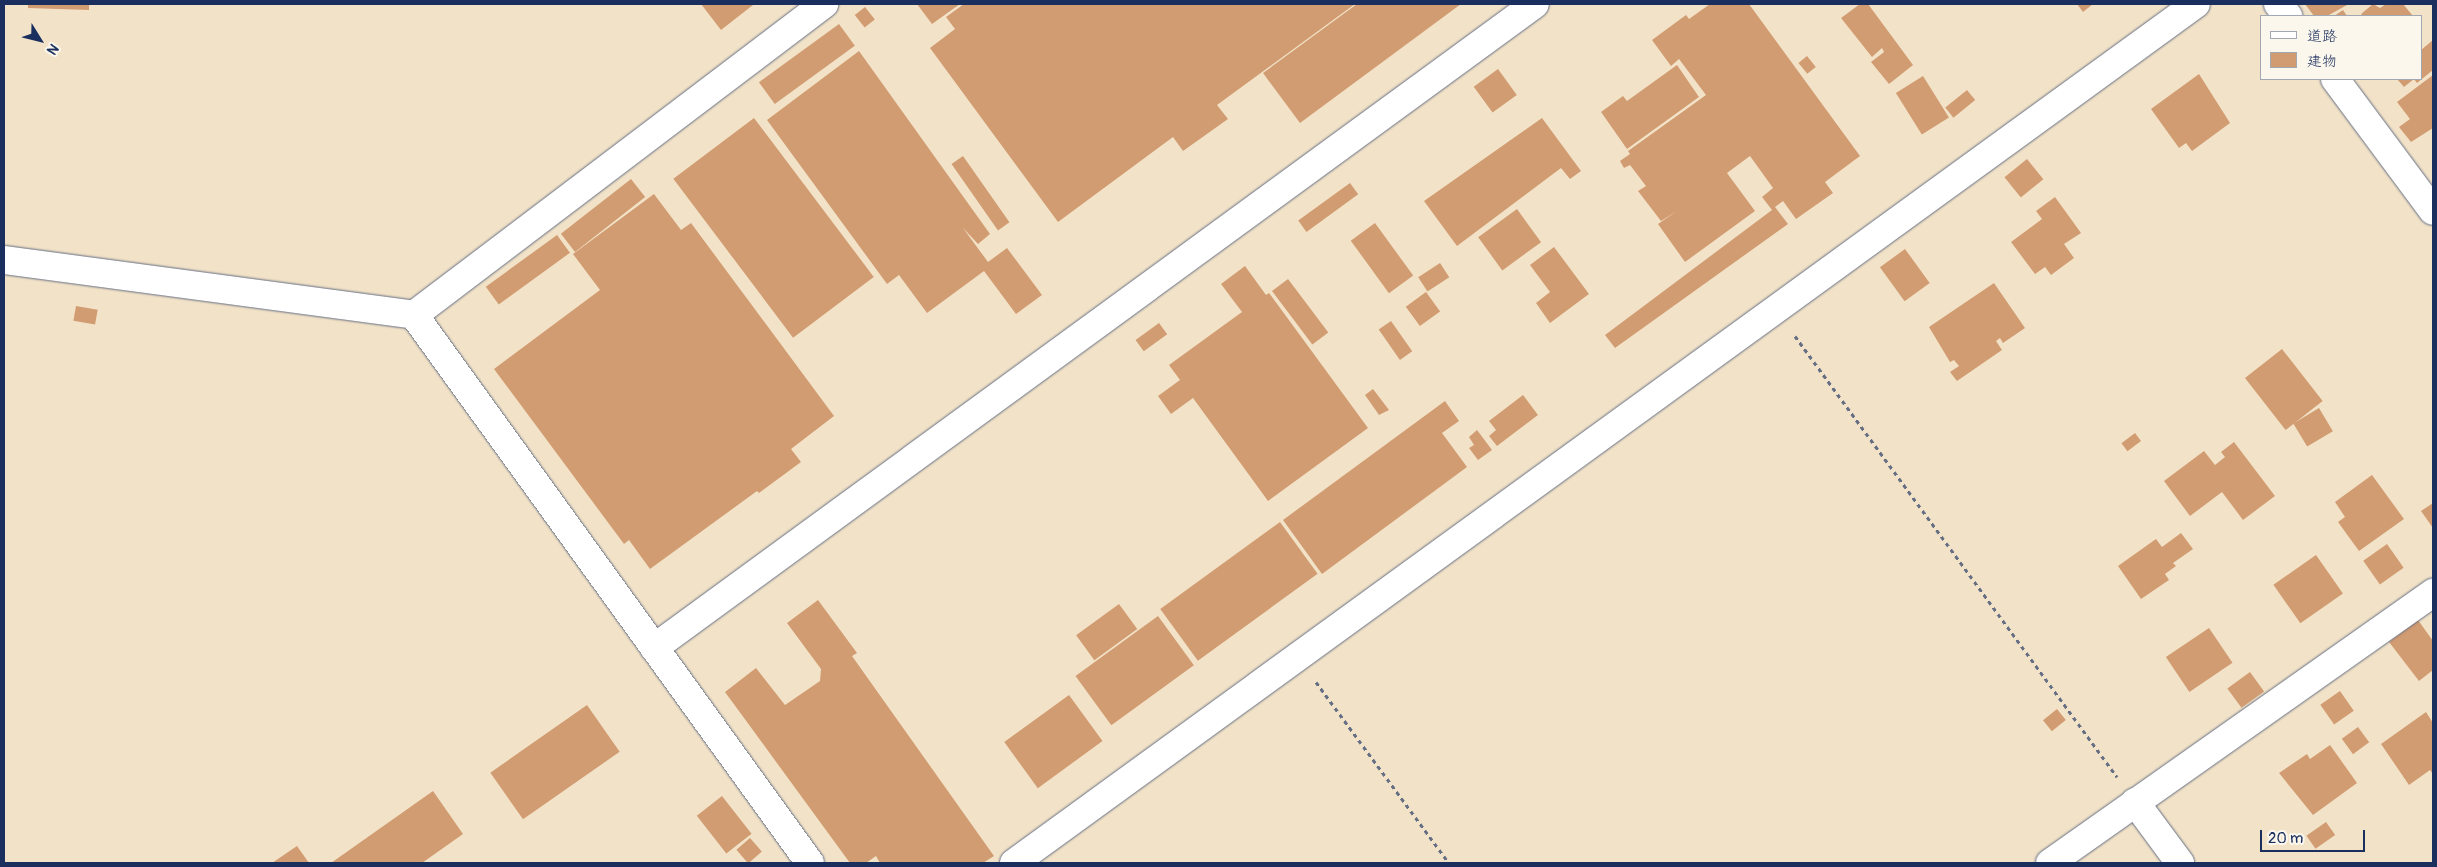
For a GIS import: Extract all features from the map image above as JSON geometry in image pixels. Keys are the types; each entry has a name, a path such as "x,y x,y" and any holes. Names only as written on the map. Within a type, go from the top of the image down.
{"street":[{"path":"4,260 414,316 824,4"},
{"path":"654,648 1535,4"},
{"path":"1014,863 2196,4"},
{"path":"2278,4 2287,15"},
{"path":"2336,80 2433,211"},
{"path":"414,316 810,863"},
{"path":"2050,863 2433,593"},
{"path":"2135,802 2180,863"}],"path":[{"path":"1775,310 2135,802"},
{"path":"1298,657 1449,863"}],"building":[{"path":"28,4 89,4 89,10 28,8"},
{"path":"701,4 752,4 753,5 721,30"},
{"path":"917,4 960,4 932,24"},
{"path":"964,4 1355,4 1217,105 1228,119 1183,151 1173,137 1058,222 930,48 955,29 946,17"},
{"path":"1357,4 1461,4 1300,123 1263,73"},
{"path":"1710,4 1749,4 1860,156 1825,182 1833,193 1796,219 1783,201 1775,207 1788,224 1615,348 1605,335 1772,210 1762,197 1773,188 1750,156 1727,173 1755,211 1685,262 1658,224 1677,211 1661,221 1638,191 1646,186 1630,165 1624,168 1620,161 1630,154 1628,151 1706,95 1679,59 1671,66 1652,40 1686,15 1689,19"},
{"path":"1860,4 1868,4 1913,65 1889,84 1871,62 1884,52 1882,48 1872,57 1841,18"},
{"path":"2077,4 2093,4 2083,12"},
{"path":"2305,4 2349,4 2329,15 2313,15"},
{"path":"2373,4 2380,8 2386,4 2403,4 2412,15 2362,15"},
{"path":"865,7 875,20 865,28 855,15"},
{"path":"2343,10 2346,15 2336,15"},
{"path":"839,24 855,46 775,104 759,82"},
{"path":"2433,40 2433,70 2422,79 2422,49"},
{"path":"859,51 990,234 978,244 963,228 988,262 1007,248 1042,295 1016,314 984,271 927,313 899,275 887,284 767,120"},
{"path":"1807,56 1816,67 1807,74 1798,63"},
{"path":"1677,65 1699,97 1627,149 1601,112 1623,96 1627,101"},
{"path":"1498,69 1517,95 1493,113 1474,87"},
{"path":"2199,74 2230,123 2192,151 2186,143 2179,148 2151,109"},
{"path":"2433,75 2433,128 2411,142 2399,127 2410,119 2397,102"},
{"path":"1923,76 1949,118 1922,135 1896,93"},
{"path":"2398,80 2413,80 2404,87"},
{"path":"1967,90 1975,100 1953,118 1945,108"},
{"path":"754,118 874,277 793,338 673,179"},
{"path":"1542,118 1581,171 1570,179 1561,168 1457,246 1424,201"},
{"path":"963,156 1009,222 998,230 952,164"},
{"path":"2027,159 2043,179 2021,197 2004,177"},
{"path":"631,179 645,197 575,252 561,234"},
{"path":"1350,183 1358,194 1306,232 1298,221"},
{"path":"654,194 681,230 691,223 834,416 791,449 801,462 759,493 757,491 650,569 629,540 624,544 494,369 600,290 573,254"},
{"path":"2055,197 2081,233 2064,244 2074,258 2051,275 2045,267 2035,274 2011,242 2042,219 2036,211"},
{"path":"1517,209 1541,242 1502,270 1478,237"},
{"path":"1375,223 1413,276 1389,293 1351,241"},
{"path":"557,235 570,253 499,305 486,287"},
{"path":"1554,247 1589,294 1550,323 1536,303 1550,292 1530,265"},
{"path":"1905,249 1930,283 1905,301 1880,267"},
{"path":"1440,263 1449,277 1427,291 1418,277"},
{"path":"1245,266 1266,295 1269,293 1368,428 1268,501 1193,398 1171,414 1158,396 1180,380 1169,365 1242,312 1221,284"},
{"path":"1288,279 1328,333 1312,345 1272,291"},
{"path":"1994,283 2025,328 2003,343 2000,338 1996,341 2002,350 1957,381 1950,372 1959,366 1954,360 1950,362 1929,327"},
{"path":"1426,292 1440,311 1420,326 1406,307"},
{"path":"76,306 98,310 95,325 73,321"},
{"path":"1391,321 1412,351 1400,360 1379,330"},
{"path":"1159,323 1167,334 1144,351 1136,340"},
{"path":"2282,349 2323,401 2286,430 2245,378"},
{"path":"1373,389 1389,410 1379,415 1365,395"},
{"path":"1523,395 1538,415 1497,446 1489,436 1496,430 1489,421"},
{"path":"1445,401 1459,421 1442,433 1467,467 1322,574 1283,520"},
{"path":"2319,408 2333,431 2307,447 2293,423"},
{"path":"1477,430 1492,450 1478,460 1469,448 1474,445 1469,437"},
{"path":"2135,433 2141,441 2127,451 2121,443"},
{"path":"2234,442 2275,496 2243,520 2222,492 2190,516 2164,481 2204,451 2215,465 2225,457 2221,452"},
{"path":"2372,475 2404,519 2359,551 2338,522 2345,517 2335,502"},
{"path":"2433,503 2433,528 2421,511"},
{"path":"1280,522 1318,574 1198,661 1160,609"},
{"path":"2181,533 2193,549 2173,563 2176,566 2165,574 2169,580 2141,599 2118,566 2156,539 2162,547"},
{"path":"2387,544 2404,568 2380,584 2363,561"},
{"path":"2316,555 2343,594 2300,623 2273,585"},
{"path":"818,600 857,653 852,656 994,856 983,863 880,863 876,856 866,863 850,863 725,692 756,668 785,705 820,681 821,669 787,623"},
{"path":"1119,604 1137,629 1094,660 1076,635"},
{"path":"1158,616 1194,665 1111,725 1075,676"},
{"path":"2418,620 2433,641 2433,670 2419,681 2389,642"},
{"path":"2209,628 2232,663 2189,692 2166,657"},
{"path":"2250,672 2264,691 2241,708 2227,688"},
{"path":"2340,691 2354,711 2334,724 2320,705"},
{"path":"1069,695 1103,741 1038,788 1004,742"},
{"path":"587,705 620,752 523,819 490,773"},
{"path":"2057,709 2066,720 2052,731 2043,720"},
{"path":"2426,712 2433,723 2433,774 2430,770 2409,785 2381,744"},
{"path":"2358,727 2369,742 2353,754 2342,739"},
{"path":"2330,745 2357,783 2313,815 2279,773 2307,754 2310,759"},
{"path":"433,791 463,834 422,863 331,863"},
{"path":"722,796 752,834 726,854 697,816"},
{"path":"2326,822 2335,835 2316,849 2306,836"},
{"path":"750,838 762,852 748,863 736,850"},
{"path":"297,846 309,863 272,863"}]}
